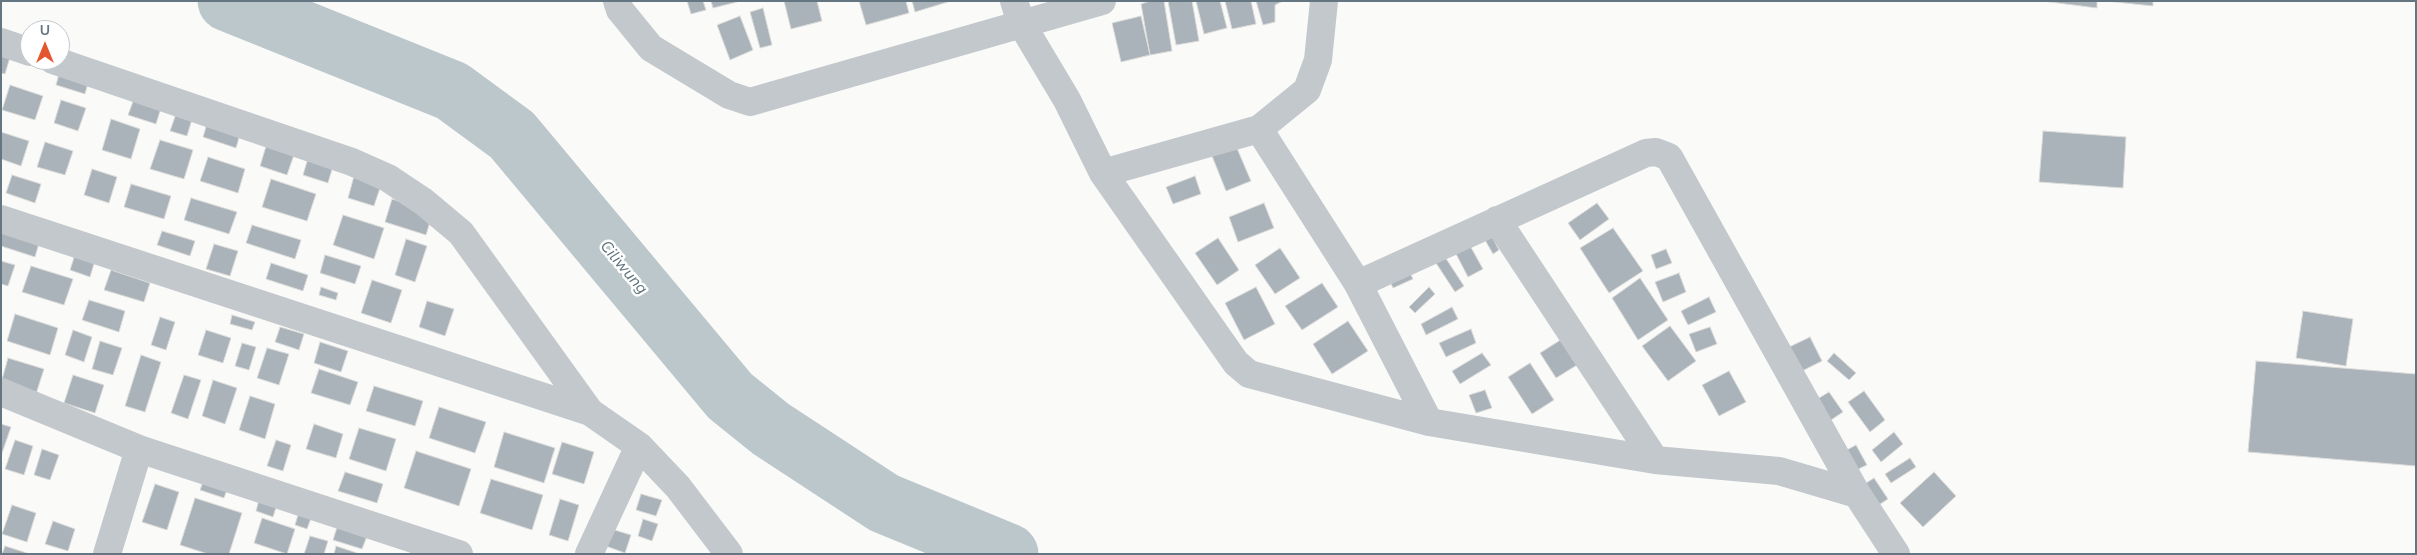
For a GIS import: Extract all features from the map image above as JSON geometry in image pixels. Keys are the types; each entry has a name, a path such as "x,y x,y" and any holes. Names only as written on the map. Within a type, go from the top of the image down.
{"street":[{"path":"616,1 620,10 651,48 729,95 750,102 1017,12 1102,1"},
{"path":"1103,173 1259,129 1307,90 1318,60 1324,1"},
{"path":"1017,12 1067,100 1103,173 1236,363 1248,374 1429,422 1655,460 1778,471 1858,494"},
{"path":"1,42 20,49"},
{"path":"70,66 352,162 388,178 424,202 461,233 590,412"},
{"path":"1259,129 1358,284 1429,422"},
{"path":"1358,284 1646,153 1656,152 1669,157 1858,494 1896,554"},
{"path":"1,219 590,412 639,446 678,487 729,554"},
{"path":"1497,220 1655,460"},
{"path":"1,392 139,449 459,554"},
{"path":"589,554 639,446"},
{"path":"107,554 139,449"}],"building":[{"path":"687,1 703,1 706,10 691,14"},
{"path":"711,1 737,1 737,2 713,8"},
{"path":"784,1 817,1 822,21 791,29"},
{"path":"859,1 906,1 909,13 866,25"},
{"path":"912,1 951,1 915,12"},
{"path":"1150,1 1164,1 1172,51 1150,55 1141,4"},
{"path":"1168,1 1192,1 1199,41 1176,45"},
{"path":"1196,1 1220,1 1227,28 1204,34"},
{"path":"1225,1 1251,1 1256,24 1232,29"},
{"path":"1256,1 1283,1 1275,5 1275,22 1263,25"},
{"path":"2042,1 2097,1 2097,8"},
{"path":"2105,1 2153,1 2153,6"},
{"path":"763,8 772,45 760,48 750,12"},
{"path":"740,16 753,50 730,60 717,25"},
{"path":"1141,16 1150,55 1121,62 1112,23"},
{"path":"1,51 11,54 5,74 1,73"},
{"path":"59,74 88,83 85,94 56,85"},
{"path":"10,85 43,96 35,120 2,110"},
{"path":"135,96 162,105 156,124 128,115"},
{"path":"61,100 86,108 78,131 54,123"},
{"path":"177,111 193,116 187,136 170,131"},
{"path":"111,119 140,129 131,159 102,150"},
{"path":"208,120 241,131 236,148 203,137"},
{"path":"2043,131 2126,137 2123,188 2039,182"},
{"path":"1,132 29,141 21,166 1,159"},
{"path":"160,140 193,150 184,179 150,169"},
{"path":"45,142 73,151 65,175 37,167"},
{"path":"267,143 295,152 287,175 260,166"},
{"path":"1236,146 1251,181 1226,191 1212,156"},
{"path":"208,157 245,169 238,193 200,181"},
{"path":"308,158 333,166 328,183 303,175"},
{"path":"92,169 117,177 109,203 84,195"},
{"path":"12,175 41,184 35,203 6,193"},
{"path":"354,176 381,185 374,206 348,198"},
{"path":"1195,176 1201,194 1173,204 1166,187"},
{"path":"271,179 316,194 307,221 262,207"},
{"path":"131,184 171,196 164,219 124,207"},
{"path":"191,198 237,212 229,234 184,220"},
{"path":"392,199 433,212 426,235 385,222"},
{"path":"1264,203 1274,228 1238,242 1229,217"},
{"path":"1597,203 1609,219 1580,240 1568,223"},
{"path":"343,215 384,228 374,259 333,245"},
{"path":"252,225 301,240 295,259 246,243"},
{"path":"1,228 40,240 35,257 1,246"},
{"path":"1613,228 1643,271 1609,293 1580,248"},
{"path":"1488,229 1499,250 1493,254 1481,233"},
{"path":"162,231 195,241 190,256 157,245"},
{"path":"1218,238 1239,270 1217,285 1195,253"},
{"path":"406,239 427,246 415,282 395,275"},
{"path":"1468,242 1483,269 1468,277 1454,250"},
{"path":"214,244 238,251 230,276 206,269"},
{"path":"77,248 97,254 90,277 70,270"},
{"path":"1280,248 1300,278 1275,294 1255,265"},
{"path":"1666,249 1672,263 1656,269 1651,255"},
{"path":"325,255 361,266 355,284 320,273"},
{"path":"1445,257 1464,286 1455,292 1436,263"},
{"path":"1,261 15,265 8,286 1,284"},
{"path":"271,263 308,275 303,291 266,279"},
{"path":"31,266 73,279 64,305 22,292"},
{"path":"1407,267 1413,279 1393,288 1388,277"},
{"path":"111,270 150,283 144,302 104,290"},
{"path":"1679,273 1686,292 1663,302 1655,282"},
{"path":"1640,278 1668,320 1638,340 1612,298"},
{"path":"372,280 402,290 391,323 361,313"},
{"path":"1322,283 1338,307 1302,330 1285,306"},
{"path":"321,287 338,293 336,300 319,295"},
{"path":"1256,287 1275,324 1244,340 1225,303"},
{"path":"1429,287 1435,294 1415,313 1409,307"},
{"path":"1709,297 1716,312 1688,325 1681,311"},
{"path":"89,300 125,311 119,332 82,320"},
{"path":"427,301 454,309 445,336 419,327"},
{"path":"1452,307 1458,319 1426,335 1421,324"},
{"path":"2303,311 2353,319 2346,366 2296,358"},
{"path":"15,314 58,328 50,355 7,341"},
{"path":"232,315 255,322 252,330 230,324"},
{"path":"160,317 175,322 166,350 151,345"},
{"path":"1348,321 1368,351 1332,374 1313,344"},
{"path":"1670,326 1696,361 1668,381 1642,346"},
{"path":"280,327 304,334 299,350 275,342"},
{"path":"1710,327 1717,344 1696,352 1689,334"},
{"path":"1471,329 1476,343 1446,357 1439,343"},
{"path":"73,330 92,337 84,362 65,355"},
{"path":"206,330 231,338 223,363 198,355"},
{"path":"1810,337 1822,361 1798,373 1785,349"},
{"path":"1562,339 1577,365 1556,378 1540,353"},
{"path":"100,341 122,348 113,375 92,369"},
{"path":"320,342 348,351 341,372 314,363"},
{"path":"242,343 256,347 249,370 235,366"},
{"path":"267,348 289,354 279,385 257,378"},
{"path":"1482,353 1491,365 1460,384 1452,371"},
{"path":"1834,353 1856,373 1849,380 1827,361"},
{"path":"141,355 161,362 145,412 125,406"},
{"path":"8,358 44,369 36,394 1,383"},
{"path":"2256,361 2416,374 2416,466 2248,452"},
{"path":"1530,363 1554,400 1532,414 1508,377"},
{"path":"319,369 358,382 350,405 311,393"},
{"path":"1729,371 1746,402 1719,416 1702,385"},
{"path":"73,375 104,385 95,413 64,403"},
{"path":"184,375 201,380 188,419 171,413"},
{"path":"213,380 237,388 225,424 202,416"},
{"path":"374,386 423,401 415,426 366,411"},
{"path":"1485,390 1492,408 1476,413 1469,395"},
{"path":"1864,391 1885,420 1870,432 1848,402"},
{"path":"1829,392 1843,412 1828,422 1814,401"},
{"path":"250,396 275,404 265,439 239,430"},
{"path":"439,407 486,422 475,453 429,438"},
{"path":"1,424 11,427 1,456"},
{"path":"314,424 343,434 336,458 306,449"},
{"path":"359,428 396,439 386,471 349,459"},
{"path":"504,432 555,448 544,483 494,467"},
{"path":"1894,432 1903,444 1881,462 1872,450"},
{"path":"15,440 33,446 24,475 5,469"},
{"path":"276,440 291,445 283,471 267,466"},
{"path":"562,442 594,452 584,484 552,474"},
{"path":"1856,445 1867,465 1854,471 1843,452"},
{"path":"42,449 59,455 50,480 34,475"},
{"path":"416,451 471,469 459,506 404,488"},
{"path":"1910,458 1916,467 1891,483 1885,474"},
{"path":"345,472 383,484 377,503 338,491"},
{"path":"1934,472 1956,496 1923,527 1900,503"},
{"path":"1874,478 1888,499 1874,508 1860,487"},
{"path":"204,479 228,487 224,498 200,490"},
{"path":"491,479 543,495 532,530 480,513"},
{"path":"155,484 179,492 167,530 142,522"},
{"path":"641,494 662,500 656,516 636,510"},
{"path":"260,496 278,501 273,517 256,511"},
{"path":"195,498 242,513 229,554 208,554 180,545"},
{"path":"560,499 579,505 568,541 549,535"},
{"path":"12,505 36,513 27,542 2,534"},
{"path":"300,508 313,513 307,529 295,525"},
{"path":"262,518 295,529 287,554 254,543"},
{"path":"643,519 658,524 652,541 638,536"},
{"path":"53,521 75,529 68,551 45,544"},
{"path":"339,521 369,531 362,549 333,540"},
{"path":"608,528 631,535 625,553 603,545"},
{"path":"310,536 328,541 324,554 304,554"},
{"path":"5,546 27,553 27,554 2,554"},
{"path":"336,546 357,553 334,554"}],"waterway":[{"name":"Ciliwung","path":"228,1 452,91 512,135 730,396 771,429 884,503 1008,554"}]}
